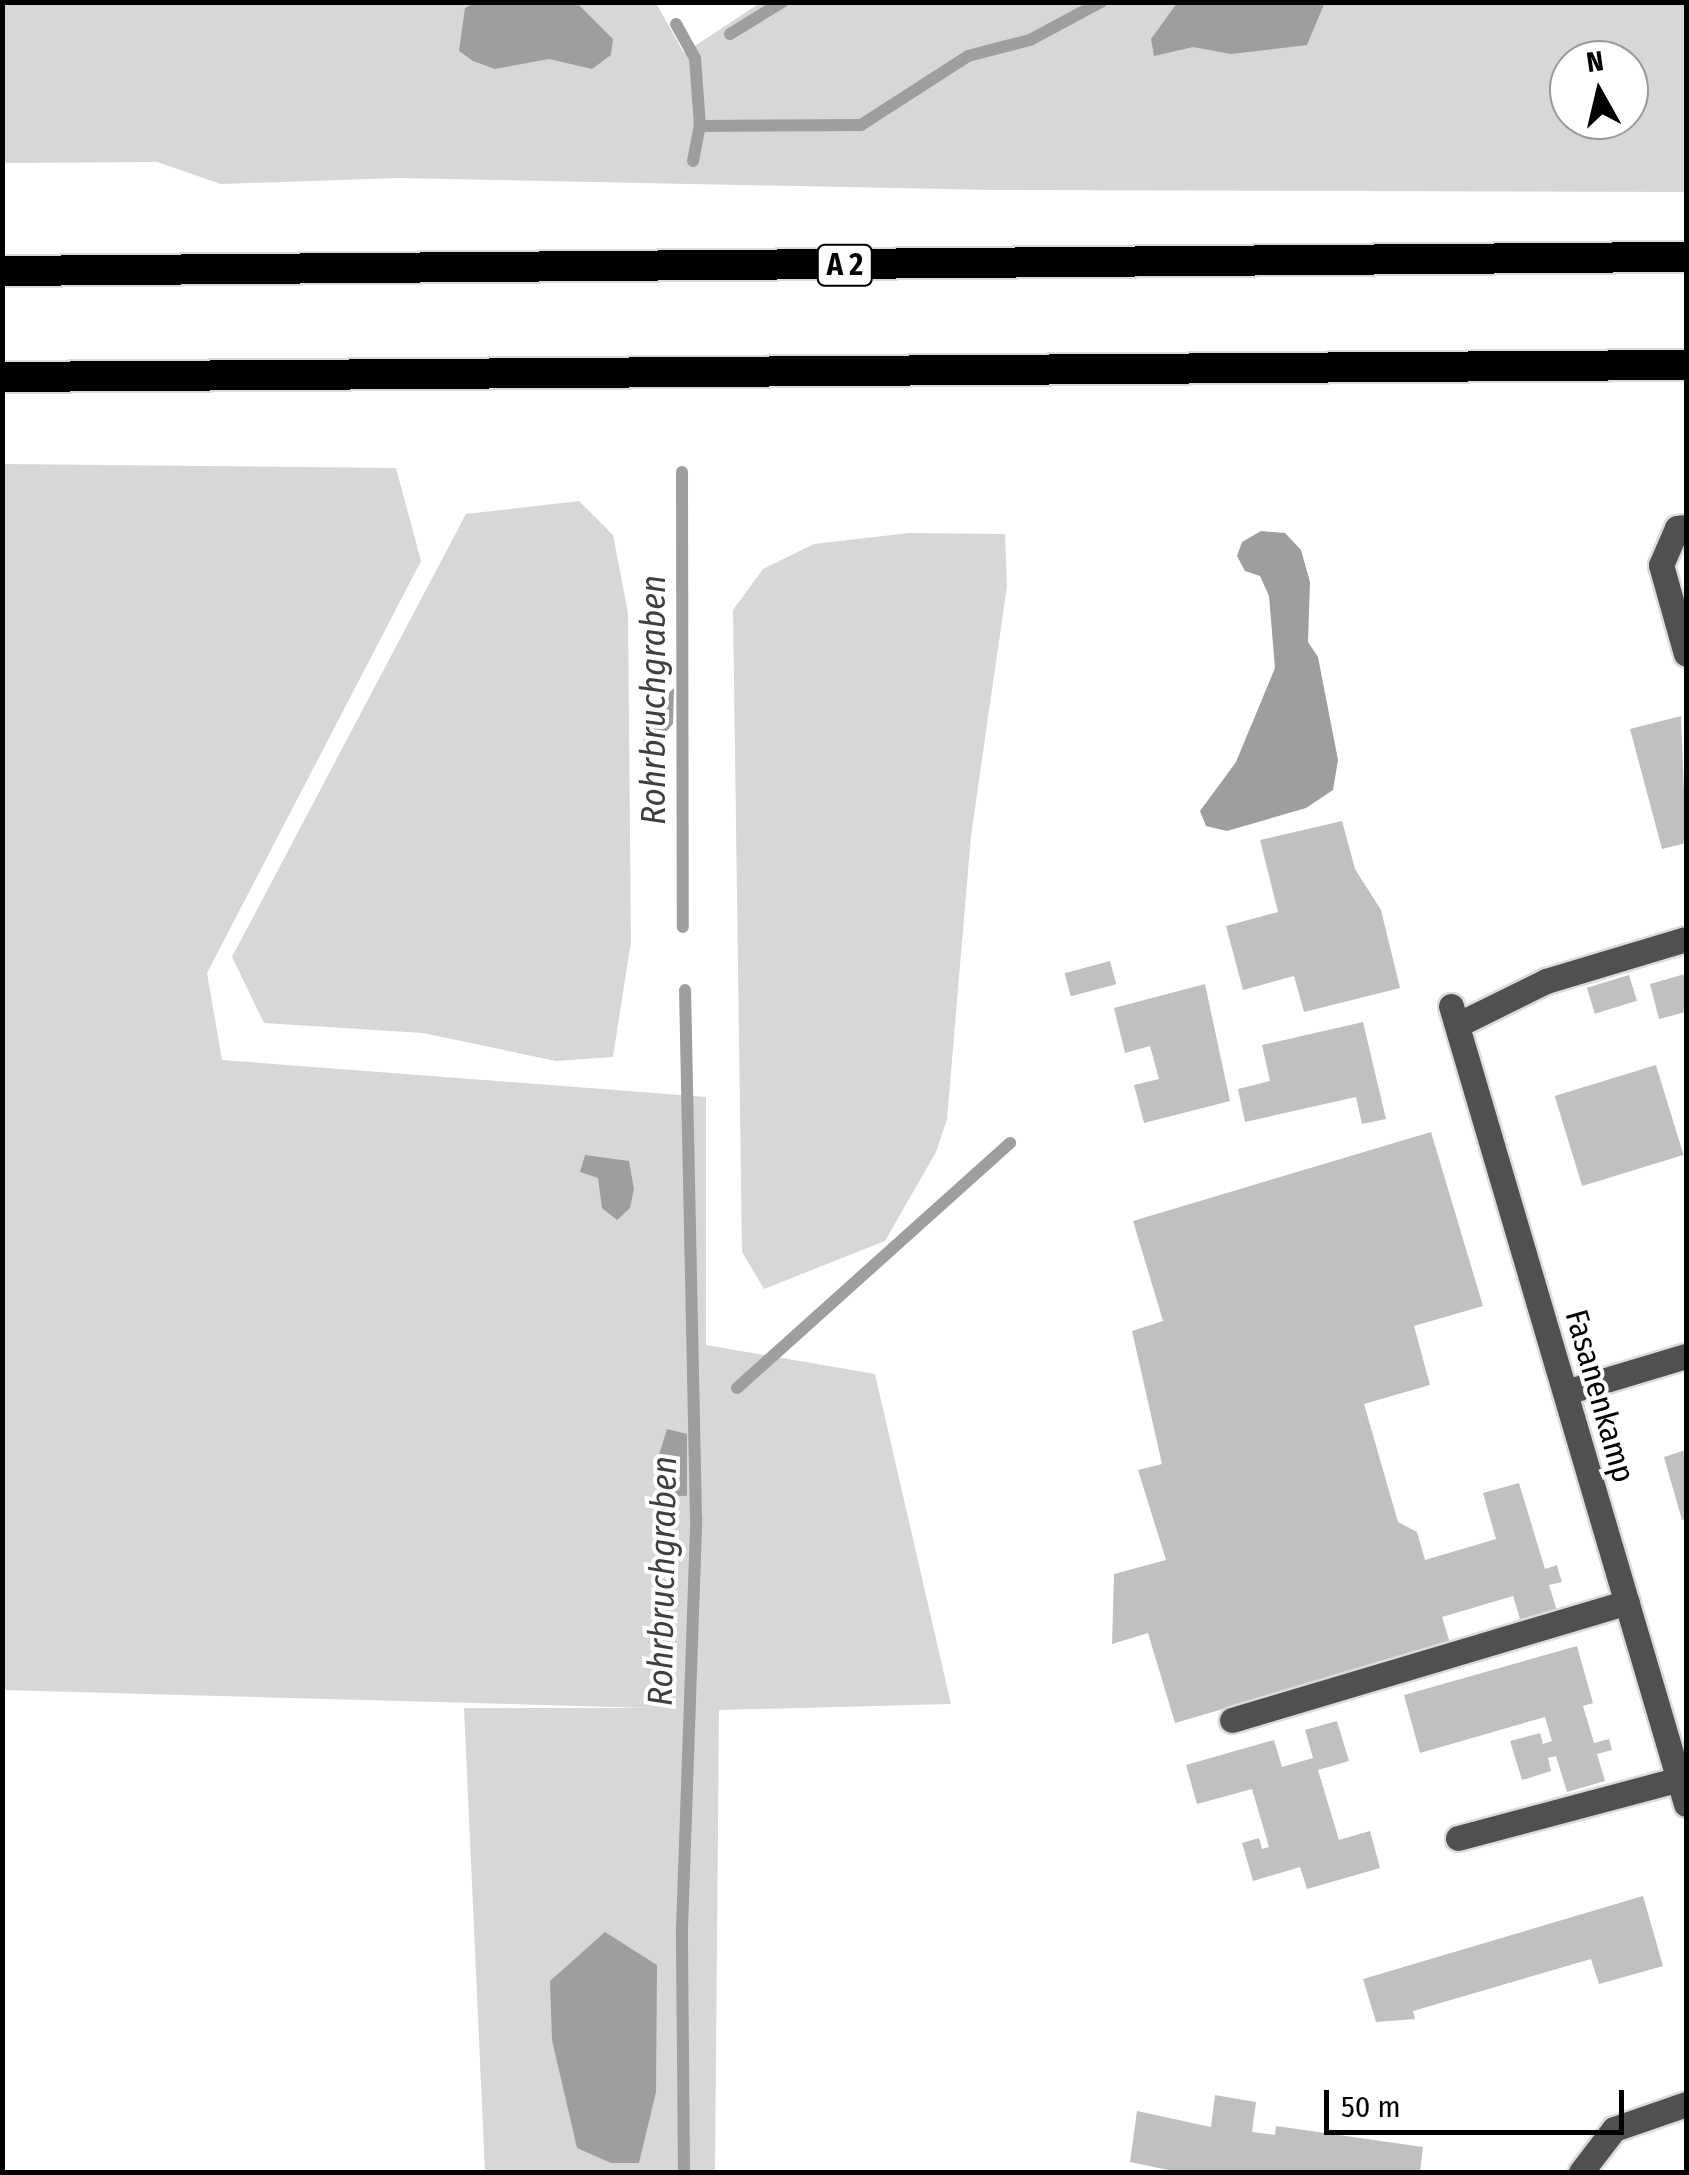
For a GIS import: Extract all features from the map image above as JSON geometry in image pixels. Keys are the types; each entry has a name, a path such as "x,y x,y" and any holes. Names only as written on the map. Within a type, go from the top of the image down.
{"highway":[{"name":"A 2","path":"2,271 1686,258"},
{"path":"2,377 1686,364"}],"street":[{"path":"1686,527 1677,528 1661,565 1686,654"},
{"name":"Fasanenkamp","path":"1686,939 1546,981 1454,1016 1686,1804"},
{"path":"1566,1392 1686,1356"},
{"path":"1232,1720 1627,1602"},
{"path":"1458,1838 1679,1779"},
{"path":"1581,2172 1614,2129 1686,2104"}],"shaded area":[{"path":"1325,2 1307,45 1231,54 1193,47 1154,56 1151,39 1177,3"},
{"path":"2,3 656,3 684,53 760,3 1686,3 1686,192 993,190 398,178 221,184 157,162 3,163"},
{"path":"474,3 577,3 613,39 611,55 592,69 549,59 495,69 473,61 459,51 465,8"},
{"path":"3,464 396,468 421,561 207,973 222,1060 706,1097 706,1345 875,1374 951,1704 719,1710 715,2172 485,2172 464,1708 650,1708 3,1690"},
{"path":"579,501 613,535 628,613 631,941 613,1057 556,1061 423,1033 264,1023 232,957 466,514"},
{"path":"1261,531 1285,533 1301,550 1310,582 1308,642 1318,657 1338,760 1333,790 1306,808 1227,831 1206,826 1200,811 1236,762 1275,668 1269,596 1260,576 1245,571 1237,556 1242,542"},
{"path":"909,533 1005,534 1007,586 971,836 947,1119 936,1152 885,1241 764,1289 742,1252 733,610 763,569 814,544"},
{"path":"674,688 673,724 651,749 640,752 653,708"},
{"path":"585,1155 629,1161 634,1189 630,1208 617,1220 602,1208 598,1178 580,1172"},
{"path":"667,1429 687,1434 687,1496 658,1495 658,1458"},
{"path":"605,1932 657,1965 656,2092 639,2163 611,2163 577,2148 552,2040 550,1981"}],"building":[{"path":"1681,716 1686,843 1662,849 1630,729"},
{"path":"1342,821 1355,869 1381,910 1400,988 1304,1012 1294,976 1243,990 1226,926 1278,912 1260,840"},
{"path":"1110,961 1116,984 1071,996 1065,973"},
{"path":"1685,974 1686,1012 1659,1019 1650,984"},
{"path":"1629,975 1637,1001 1595,1014 1587,988"},
{"path":"1205,984 1230,1101 1144,1123 1134,1085 1159,1079 1150,1046 1125,1053 1114,1008"},
{"path":"1363,1022 1386,1119 1362,1124 1356,1097 1245,1122 1238,1089 1270,1081 1262,1045"},
{"path":"1656,1065 1683,1155 1582,1186 1555,1096"},
{"path":"1431,1132 1483,1306 1414,1326 1430,1385 1364,1404 1398,1522 1417,1532 1425,1560 1496,1539 1483,1493 1519,1483 1545,1569 1557,1565 1562,1582 1549,1585 1557,1611 1521,1622 1513,1596 1442,1617 1450,1643 1175,1723 1148,1633 1112,1644 1114,1574 1166,1560 1138,1470 1162,1464 1132,1331 1163,1321 1133,1221"},
{"path":"1686,1450 1686,1519 1682,1520 1664,1457"},
{"path":"1577,1646 1593,1703 1583,1706 1594,1743 1609,1739 1612,1750 1597,1754 1605,1781 1567,1792 1556,1756 1548,1758 1551,1771 1522,1780 1510,1741 1540,1733 1543,1744 1552,1741 1545,1717 1420,1753 1404,1695"},
{"path":"1337,1721 1349,1761 1318,1770 1339,1840 1370,1831 1380,1868 1307,1889 1300,1867 1253,1881 1242,1843 1259,1838 1262,1849 1269,1847 1252,1789 1197,1804 1186,1765 1274,1740 1282,1767 1313,1758 1305,1730"},
{"path":"1643,1896 1663,1966 1599,1984 1591,1959 1413,2011 1415,2019 1376,2022 1363,1979"},
{"path":"1215,2095 1256,2102 1252,2132 1275,2135 1276,2126 1423,2147 1420,2172 1178,2172 1130,2162 1137,2111 1211,2127"}],"waterway":[{"path":"730,34 782,2"},
{"name":"Rohrbruchgraben","path":"693,161 700,126 861,125 968,56 1030,40 1101,2"},
{"path":"676,24 695,58 700,126"},
{"name":"Rohrbruchgraben","path":"682,472 683,927"},
{"name":"Rohrbruchgraben","path":"684,2172 682,1929 696,1518 685,990"},
{"path":"737,1388 1010,1143"}]}
